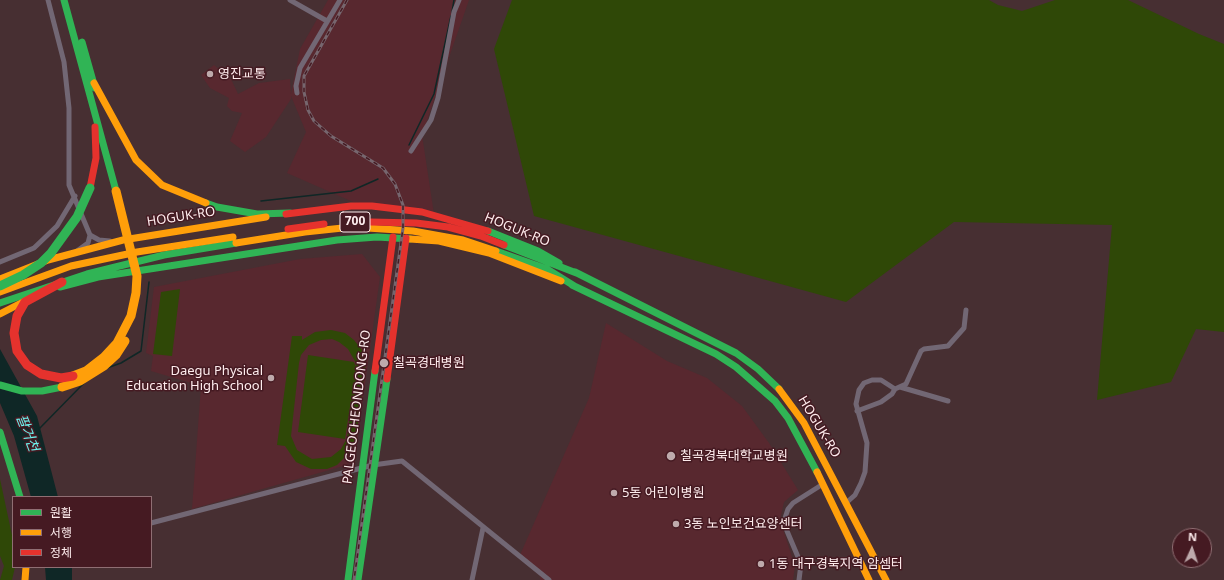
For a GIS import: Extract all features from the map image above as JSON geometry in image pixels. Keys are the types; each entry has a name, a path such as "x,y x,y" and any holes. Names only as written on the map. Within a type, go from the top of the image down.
{"main road":[{"path":"0,286 23,275 41,263 51,253 77,217 90,188 95,168 96,139 90,82 64,0"},
{"path":"62,282 25,302 17,316 14,333 17,351 28,365 41,374 61,378 86,371 104,357 117,343 131,316 136,292 137,276 118,191 70,0"},
{"path":"90,82 136,160 162,185 217,207 257,214 290,213"},
{"path":"0,385 22,391 42,391 80,381 104,366 116,355 125,342 132,327 136,312 140,280 134,242 118,191"},
{"name":"HOGUK-RO","path":"0,279 24,268 75,252 123,240 290,213 351,206 372,206 422,212 487,231 538,251 579,274 736,353 758,369 789,401 804,423 886,580"},
{"name":"700","path":"0,292 66,268 126,259 310,225 392,222 448,227 481,236 579,274"},
{"name":"700","path":"2,309 62,282 126,259 171,254 305,232 352,227 431,233 484,246 547,269 576,287"},
{"name":"HOGUK-RO","path":"2,309 48,290 98,277 337,240 393,237 406,238 439,241 489,253 576,287 716,354 736,367 775,401 788,418 823,484 869,580"},
{"name":"PALGEOCHEONDONG-RO","path":"348,580 393,237"},
{"name":"PALGEOCHEONDONG-RO","path":"358,580 406,238"},
{"path":"0,432 20,496"},
{"path":"25,580 26,568"}],"street":[{"path":"48,0 64,62 69,108 69,185 75,196 90,235 88,242 75,252"},
{"path":"290,0 327,21"},
{"path":"297,92 296,86 300,68 340,0"},
{"path":"411,151 431,120 438,98 454,12 459,0"},
{"path":"0,262 34,248 57,226 75,196"},
{"path":"90,235 99,240 123,240"},
{"path":"858,411 881,402 898,388 906,384 924,349 948,346 964,328 966,310"},
{"path":"846,503 855,495 862,483 865,472 867,443 856,404 859,390 864,383 872,380 881,380 898,388 948,401"},
{"path":"152,523 373,465 402,461 549,580"},
{"path":"799,580 801,564 787,531 785,518 788,509 793,502 823,484"},
{"path":"472,580 483,528"}],"shaded area":[{"path":"328,0 469,0 422,135 434,214 353,202 287,173 306,132 291,96 291,99 266,137 245,152 230,141 242,113 232,111 227,106 229,98 210,88 201,75 214,65 231,79 238,94 259,83 290,79 291,94 300,49"},
{"name":"Daegu Physical Education High School","path":"362,254 380,277 354,463 192,509 201,386 151,371 153,356 146,353 154,287 300,259"},
{"name":"칠곡경북대학교병원","path":"606,323 667,361 707,378 742,406 769,443 798,490 784,502 780,520 795,566 793,580 540,580 540,576 520,555 589,398"}],"green space":[{"path":"512,0 989,0 998,5 1022,11 1055,0 1128,0 1199,34 1224,44 1224,332 1196,329 1171,382 1097,400 1112,225 954,222 846,302 534,216 494,49"},
{"path":"180,289 172,356 153,354 161,292"},
{"path":"331,330 345,333 354,340 362,350 366,361 356,439 351,451 337,465 327,469 311,469 296,462 285,446 277,445 292,336 302,336 302,340 315,332","holes":["332,339 348,349 356,363 347,438 341,449 331,457 312,459 297,450 291,436 299,363 301,355 309,345 321,340"]},
{"path":"308,355 354,362 356,368 345,439 298,432"},
{"path":"0,479 12,535 12,568 15,568 12,580 0,580 4,566 0,556"}],"water":[{"name":"팔거천","path":"0,349 37,416 58,496 31,496 14,436 0,403"},
{"path":"45,568 72,568 72,580 46,580"}],"waterway":[{"path":"452,12 454,0"},
{"path":"409,145 434,94 451,16"},
{"path":"261,201 351,191 378,179"},
{"path":"107,368 121,363 141,351 149,282"},
{"name":"팔거천","path":"39,429 84,383"}],"railway":[{"path":"347,0 304,76 304,92 308,110 314,121 331,136 383,168 395,184 403,205 403,228 354,580"}],"traffic: fast":[{"path":"64,0 116,191"},
{"path":"82,42 95,88"},
{"path":"0,286 23,275 41,263 51,253 77,217 90,188"},
{"path":"206,203 217,207 257,214 290,213"},
{"path":"488,231 538,251 559,263"},
{"path":"60,287 98,277 337,240 377,237 410,239"},
{"path":"0,303 87,274 164,255 236,243"},
{"path":"504,245 579,274"},
{"path":"496,251 547,269 576,287"},
{"path":"575,272 736,353 758,369 779,389"},
{"path":"572,285 716,354 736,367 775,401 788,418 817,472"},
{"path":"348,580 375,371"},
{"path":"358,580 387,379"},
{"path":"0,385 22,391 42,391 62,387"},
{"path":"0,432 20,496"}],"traffic: slow":[{"path":"94,83 136,160 162,185 206,203"},
{"path":"73,376 86,371 104,357 117,343 131,316 136,293 137,276 116,191"},
{"path":"0,279 48,260 123,240 266,217"},
{"path":"236,243 305,232 352,227 413,231 463,240 496,251"},
{"path":"0,292 71,266 137,252 233,237"},
{"path":"410,239 439,241 489,253 561,281"},
{"path":"0,314 27,300"},
{"path":"62,387 80,381 104,366 116,355 125,341"},
{"path":"779,389 804,423 886,580"},
{"path":"817,472 869,580"},
{"path":"25,580 26,568"}],"traffic: jam":[{"path":"90,188 96,158 95,127"},
{"path":"286,214 351,206 372,206 422,212 488,231"},
{"path":"371,222 416,223 448,227 481,236 504,245"},
{"path":"288,229 324,224"},
{"path":"375,371 393,237"},
{"path":"387,379 406,238"},
{"path":"62,282 25,302 17,316 14,333 17,351 27,365 41,374 61,378 73,376"}],"place":[{"name":"영진교통","path":"210,74"},
{"name":"칠곡경대병원","path":"384,363"},
{"name":"Daegu Physical Education High School","path":"271,378"},
{"name":"칠곡경북대학교병원","path":"671,456"},
{"name":"5동 어린이병원","path":"614,493"},
{"name":"3동 노인보건요양센터","path":"676,524"},
{"name":"1동 대구경북지역 암셈터","path":"761,564"}]}
